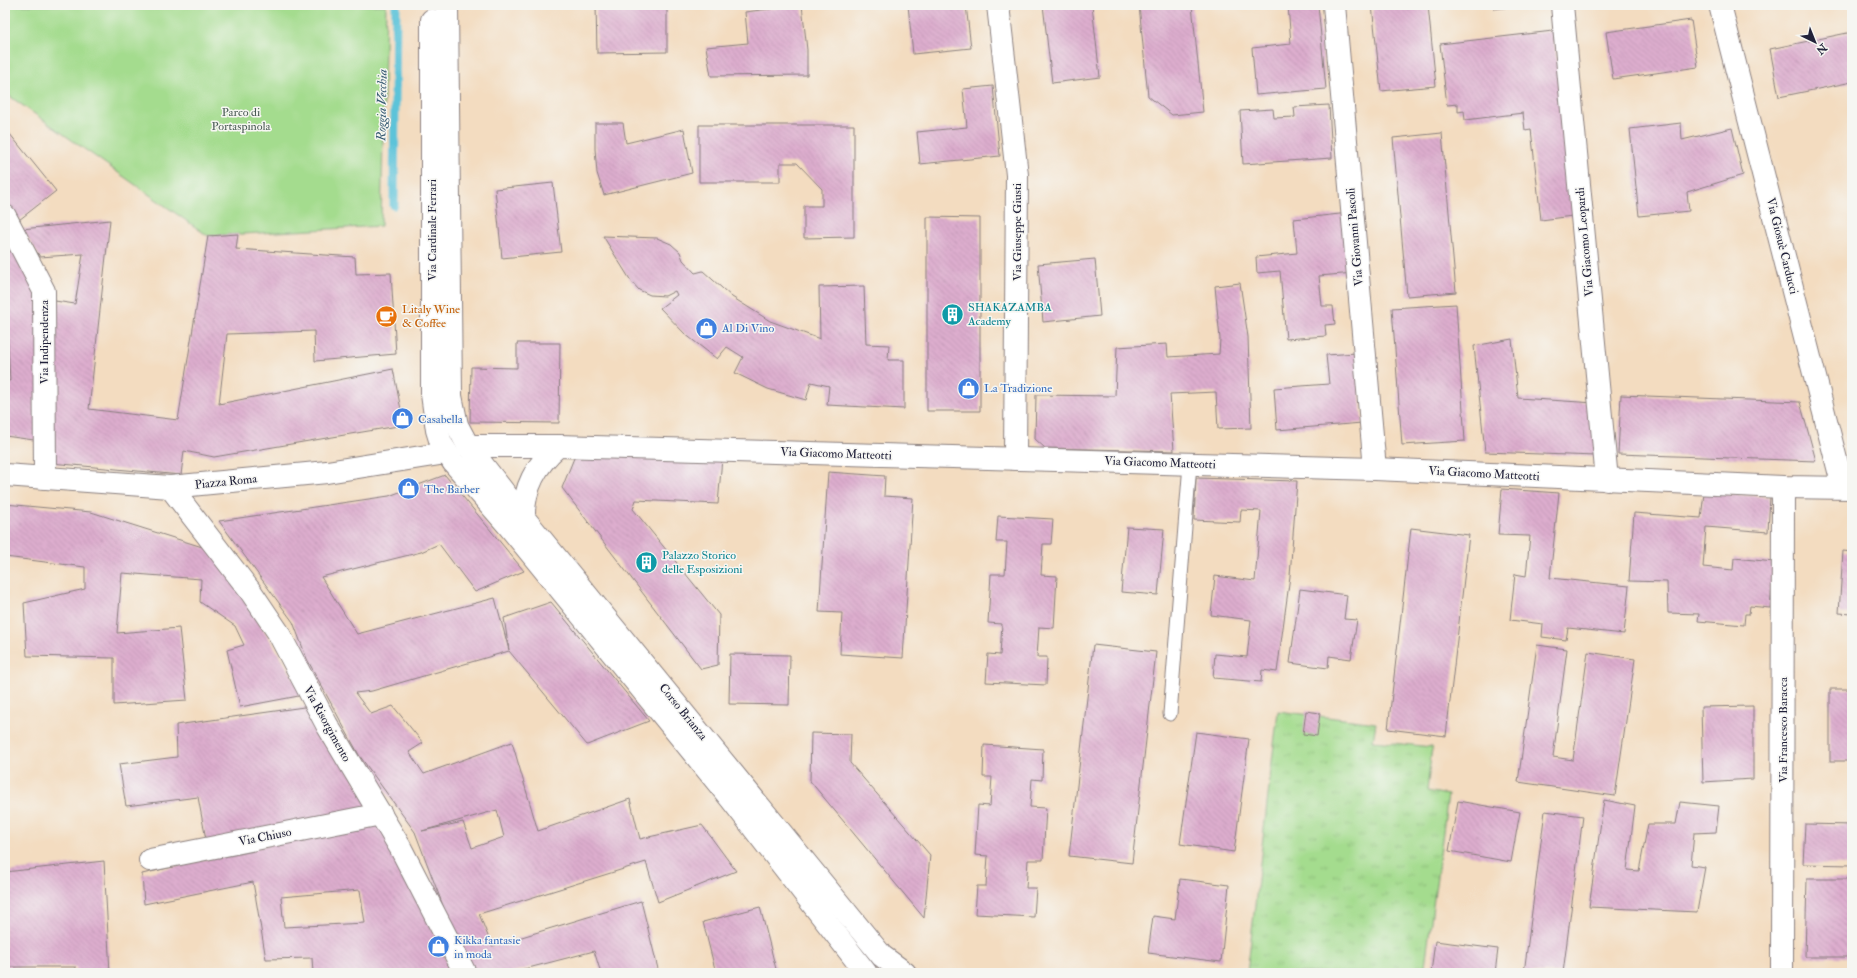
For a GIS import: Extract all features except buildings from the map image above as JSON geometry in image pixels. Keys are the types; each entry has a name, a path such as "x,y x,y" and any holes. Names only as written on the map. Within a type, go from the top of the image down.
{"street":[{"name":"Via Cardinale Ferrari","path":"433,5 432,394 437,430 446,453"},
{"name":"Via Cardinale Ferrari","path":"447,5 451,396 457,425 468,446"},
{"name":"Via Giuseppe Giusti","path":"998,5 1017,175 1015,459"},
{"name":"Via Giovanni Pascoli","path":"1334,5 1375,469"},
{"name":"Via Giacomo Leopardi","path":"1562,5 1607,480"},
{"name":"Via Giosuè Carducci","path":"1720,5 1847,487"},
{"name":"Via Indipendenza","path":"5,216 44,292 45,478"},
{"name":"Corso Brianza","path":"468,446 524,518 882,956 905,973"},
{"name":"Via Giacomo Matteotti","path":"468,446 558,446 1375,469 1783,487 1847,487"},
{"path":"524,518 525,499 530,481 542,461 558,446"},
{"name":"Piazza Roma","path":"5,475 170,487 327,472 446,453"},
{"name":"Corso Brianza","path":"446,453 731,799 866,973"},
{"name":"Via Risorgimento","path":"170,487 251,592 272,622 292,657 326,725 400,847 465,973"},
{"name":"Via Francesco Baracca","path":"1782,973 1783,487"},
{"name":"Via Chiuso","path":"150,860 381,814"}],"lane":[{"path":"1170,714 1190,464"}],"green space":[{"name":"Parco di Portaspinola","path":"5,5 386,5 381,226 208,236 5,93"},
{"path":"1278,711 1376,723 1373,741 1432,747 1427,791 1448,795 1424,973 1247,973"}],"waterway":[{"name":"Roggia Vecchia","path":"394,205 396,5"}],"place":[{"name":"SHAKAZAMBA Academy","path":"953,314"},
{"name":"Litaly Wine & Coffee","path":"386,316"},
{"name":"Al Di Vino","path":"707,328"},
{"name":"La Tradizione","path":"968,388"},
{"name":"Casabella","path":"402,419"},
{"name":"The Barber","path":"408,489"},
{"name":"Palazzo Storico delle Esposizioni","path":"647,562"},
{"name":"Kikka fantasie in moda","path":"438,947"}]}
